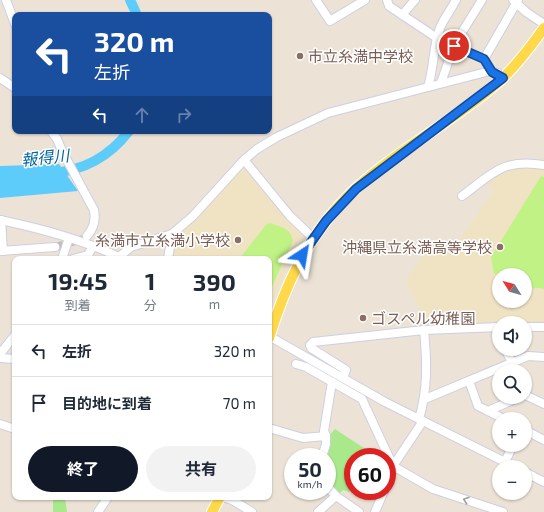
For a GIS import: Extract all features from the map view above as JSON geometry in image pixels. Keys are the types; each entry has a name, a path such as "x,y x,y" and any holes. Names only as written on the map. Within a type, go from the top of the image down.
{"main road":[{"path":"272,329 295,270 313,238 339,206 362,184 503,78 543,29"},
{"path":"212,512 220,500"}],"street":[{"path":"6,0 12,16"},
{"path":"316,0 330,21 365,0"},
{"path":"387,0 389,6 437,38 484,59 492,72 503,78"},
{"path":"402,15 415,0"},
{"path":"428,87 437,38 444,20 456,0"},
{"path":"441,84 454,46 482,0"},
{"path":"484,59 516,1 543,29"},
{"path":"124,256 132,246 172,234 193,216 244,160 278,137 312,120 328,113 492,72"},
{"path":"0,78 12,86"},
{"path":"53,134 87,196 95,217 94,225 87,236"},
{"path":"57,139 60,134"},
{"path":"244,160 290,216 313,238"},
{"path":"462,196 493,171 502,167 517,163 544,164"},
{"path":"54,247 1,251 1,220 69,238 117,256"},
{"path":"168,256 172,234"},
{"path":"63,256 69,238"},
{"path":"84,256 88,255 93,246"},
{"path":"343,378 346,370 310,348 310,345 313,342 424,330 492,327"},
{"path":"532,327 544,327"},
{"path":"396,461 421,420 425,399 427,363 424,330"},
{"path":"0,354 12,339"},
{"path":"272,339 372,394 500,460"},
{"path":"509,356 512,362"},
{"path":"425,399 528,356 544,357"},
{"path":"0,358 12,359"},
{"path":"296,364 362,399 385,448"},
{"path":"469,381 478,406 492,413"},
{"path":"325,448 326,436 324,431 332,382"},
{"path":"366,405 372,394"},
{"path":"532,398 544,404"},
{"path":"488,411 504,404"},
{"path":"0,424 12,428"},
{"path":"272,429 303,438 326,436"},
{"path":"532,434 544,440"},
{"path":"396,468 433,489 503,512"},
{"path":"532,476 544,482"},
{"path":"336,496 359,512"},
{"path":"98,512 106,500"},
{"path":"232,500 252,512"},
{"path":"318,512 332,500"},
{"path":"375,512 380,500"}],"shaded area":[{"name":"糸満市立糸満小学校","path":"243,166 304,234 291,256 272,304 272,256 172,256 175,238"},
{"name":"沖縄県立糸満高等学校","path":"544,167 544,323 532,323 532,316 492,316 492,324 434,326 433,323 425,318 406,282 419,260 436,238 442,243 442,249 449,255 493,192 484,181 506,168"}],"green space":[{"path":"541,176 544,177 544,289 532,288 532,268 493,268 491,257"},
{"path":"270,223 282,227 290,233 293,241 272,286 272,256 241,256 266,225"},
{"path":"335,429 364,448 344,448 344,490 339,494 336,490 336,448 326,448 328,437"},
{"path":"53,500 65,500 67,512 53,512"}],"water":[{"path":"59,164 78,191 0,198 0,166"}],"waterway":[{"name":"報得川","path":"130,0 136,12"},
{"name":"報得川","path":"51,173 63,172 85,166 95,161 113,148 126,134"}],"tunnel":[{"path":"55,247 83,239"}],"place":[{"name":"市立糸満中学校","path":"300,56"},
{"name":"糸満市立糸満小学校","path":"238,240"},
{"name":"沖縄県立糸満高等学校","path":"500,247"},
{"name":"ゴスペル幼稚園","path":"363,318"}],"route":[{"path":"302,255 326,221 356,189 371,176 481,96 503,78 498,73 492,72 484,59 454,46"}]}
